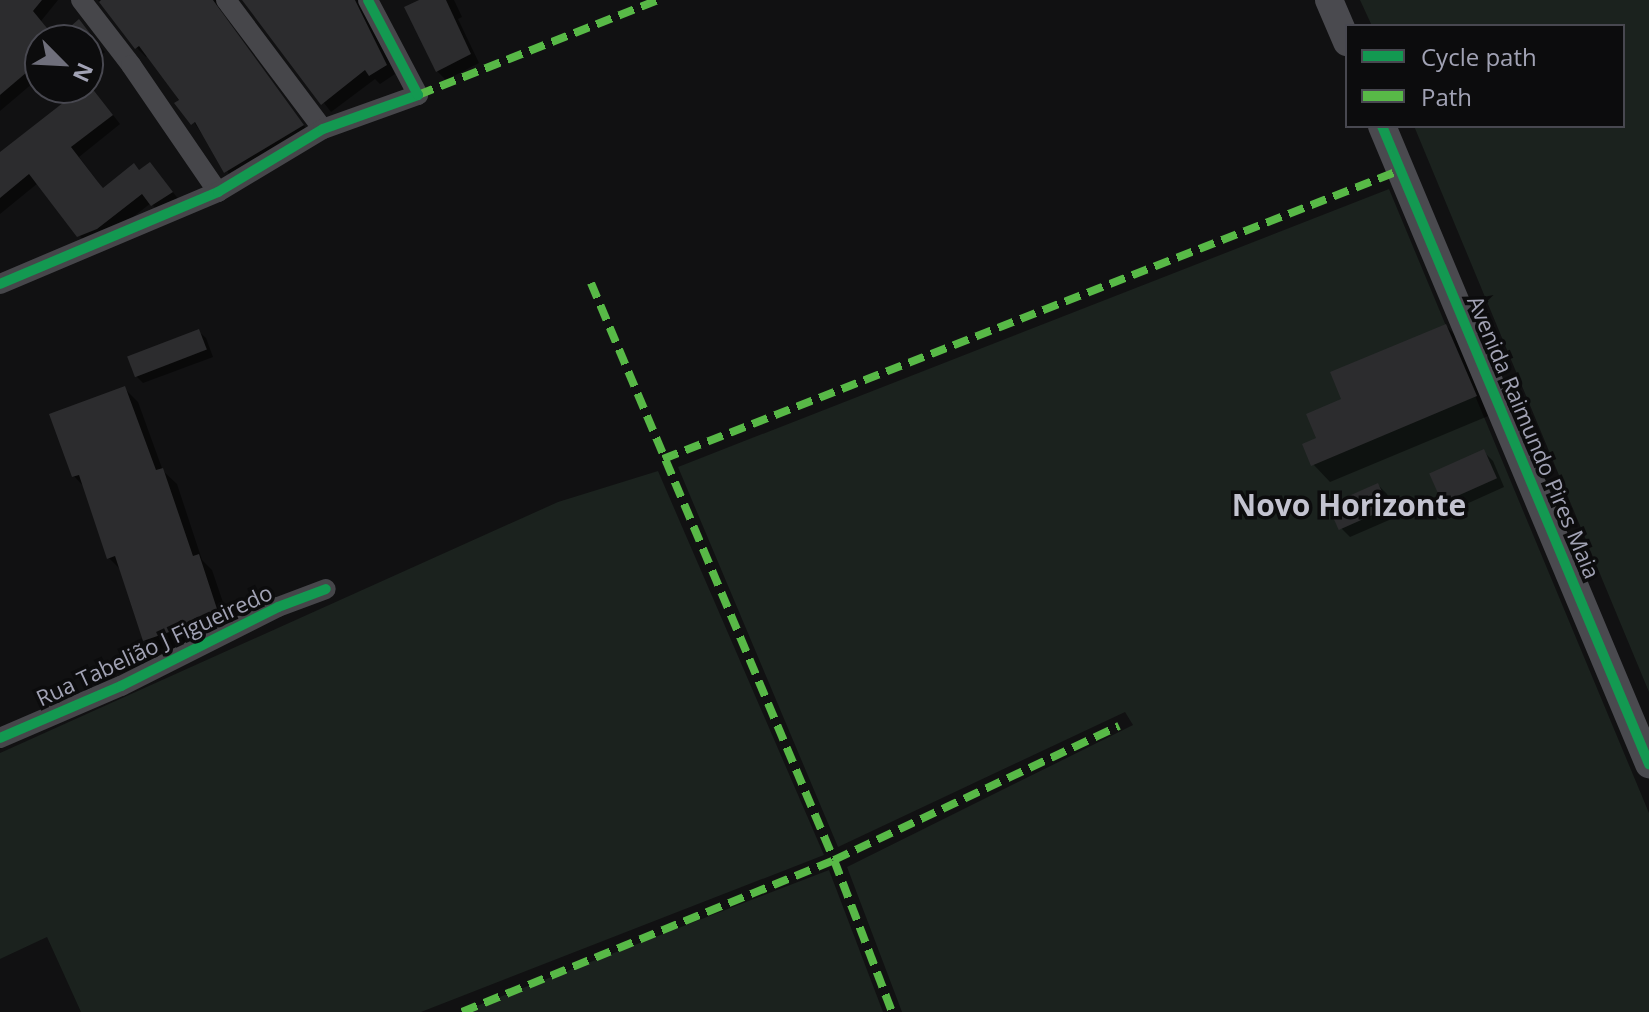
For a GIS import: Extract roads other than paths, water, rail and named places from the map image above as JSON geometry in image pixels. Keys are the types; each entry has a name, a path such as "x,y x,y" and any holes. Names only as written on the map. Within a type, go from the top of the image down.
{"street":[{"path":"81,0 131,65 218,192"},
{"path":"226,0 323,129"},
{"path":"0,284 218,192 323,129 418,95 368,0"},
{"path":"1329,0 1345,37"},
{"name":"Avenida Raimundo Pires Maia","path":"1383,128 1649,764"},
{"name":"Rua Tabelião J Figueiredo","path":"0,738 121,686 278,607 326,589"}],"district":[{"name":"Novo Horizonte","path":"1349,505"}]}
